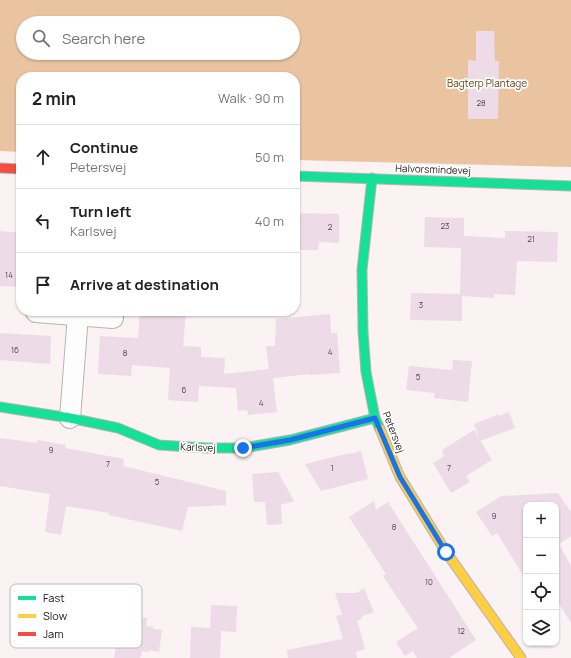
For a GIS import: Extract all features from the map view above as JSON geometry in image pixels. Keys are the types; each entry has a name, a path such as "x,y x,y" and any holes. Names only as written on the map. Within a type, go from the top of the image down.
{"street":[{"path":"0,168 16,169"},
{"name":"Halvorsmindevej","path":"300,176 571,186"},
{"name":"Petersvej","path":"372,178 362,270 363,331 366,372 375,418 404,484 446,552 521,658"},
{"path":"70,418 78,316"},
{"path":"90,316 113,318"},
{"name":"Karlsvej","path":"0,407 70,418 118,428 159,445 207,448 243,448 290,440 375,418"}],"green space":[{"name":"Bagterp Plantage","path":"0,0 571,0 571,167 300,160 300,72 16,72 16,152 0,151"}],"building":[{"path":"476,31 494,31 495,61 499,61 498,119 468,119 468,60 476,61"},
{"path":"300,213 339,214 339,243 319,242 318,250 300,250"},
{"path":"425,217 464,218 464,236 505,238 505,231 558,232 557,262 517,261 515,295 494,294 494,298 462,296 462,321 410,320 411,293 460,294 461,248 424,247"},
{"path":"0,231 16,233 16,287 0,286"},
{"path":"330,314 331,333 337,333 340,373 310,374 273,378 277,412 248,415 247,410 238,411 236,388 199,386 198,402 168,400 170,368 132,365 131,376 98,374 100,336 138,338 140,316 186,316 183,346 201,347 201,357 225,358 224,374 269,369 266,346 275,346 276,319"},
{"path":"0,333 51,336 50,364 0,360"},
{"path":"453,360 472,361 468,402 434,398 435,393 406,390 409,366 452,370"},
{"path":"509,412 515,428 480,441 474,424 499,414 499,416"},
{"path":"474,430 492,460 466,476 470,482 451,493 433,463 444,456 442,450"},
{"path":"0,438 37,443 38,440 66,445 65,448 124,459 123,466 226,491 226,505 188,507 182,531 109,515 109,513 66,506 61,535 45,532 50,494 0,486"},
{"path":"361,451 368,479 321,491 305,464 350,453"},
{"path":"278,472 294,501 281,505 282,524 267,525 265,502 254,502 252,474"},
{"path":"558,493 571,512 571,536 559,544 559,502 523,502 523,575 497,533 492,536 476,512 501,496"},
{"path":"374,501 376,510 388,502 476,640 449,658 417,658 413,651 405,656 396,642 418,628 383,576 386,574 349,517"},
{"path":"559,544 571,566 571,623 559,604"},
{"path":"364,588 374,612 362,616 362,619 357,620 365,649 356,652 357,658 288,658 287,650 343,639 336,616 342,615 335,593 357,593"},
{"path":"211,605 237,606 236,632 221,631 220,658 190,658 191,627 210,628"},
{"path":"142,617 147,618 146,626 153,627 153,629 162,630 159,652 149,650 149,652 142,651 140,658 114,658 116,648 142,648"}],"traffic: fast":[{"path":"300,176 571,186"},
{"path":"372,178 362,270 363,331 366,372 375,418 380,429"},
{"path":"0,407 70,418 118,428 159,445 207,448 243,448 290,440 375,418"}],"traffic: slow":[{"path":"380,429 400,477 446,552 521,658"}],"traffic: jam":[{"path":"0,168 16,169"}],"route":[{"path":"243,448 290,440 375,418 400,477 446,552"}]}
